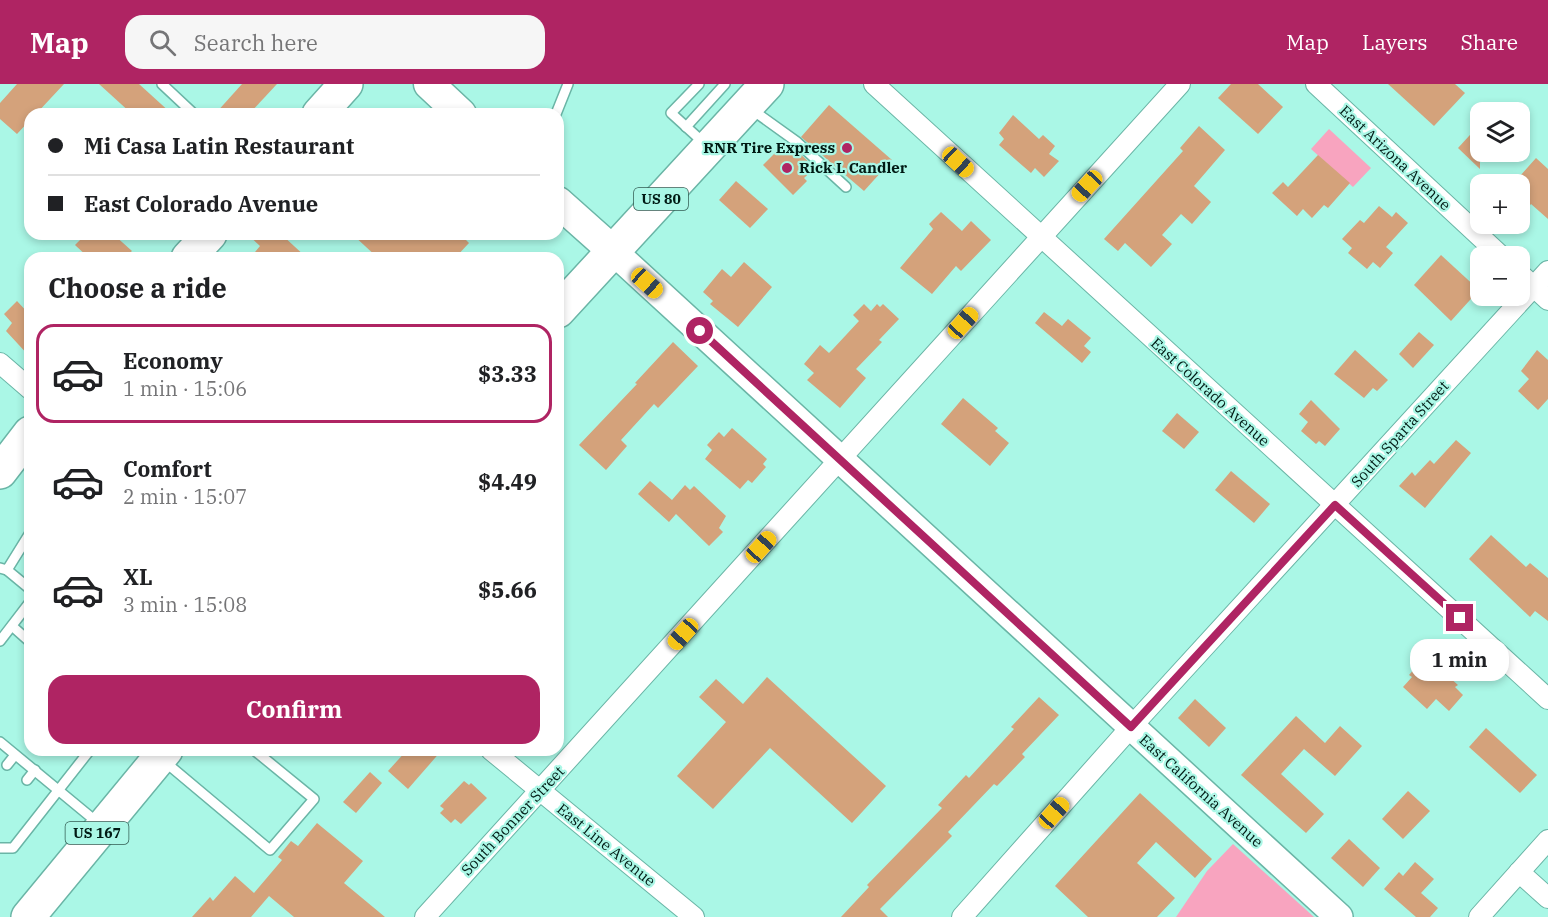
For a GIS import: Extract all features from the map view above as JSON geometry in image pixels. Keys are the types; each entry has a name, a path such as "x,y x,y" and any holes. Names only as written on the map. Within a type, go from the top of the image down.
{"highway":[{"path":"324,108 346,84"},
{"name":"US 80","path":"613,251 697,137 746,91"},
{"path":"194,252 204,240"},
{"path":"564,304 613,251"},
{"path":"0,472 24,441"},
{"name":"US 167","path":"28,917 161,756"}],"main road":[{"path":"429,84 455,108"},
{"path":"564,207 613,251"},
{"name":"East California Avenue","path":"613,251 1339,917"}],"street":[{"name":"East Colorado Avenue","path":"874,84 1548,699"},
{"name":"South Bonner Street","path":"425,917 541,792 1180,84"},
{"name":"East Arizona Avenue","path":"1316,84 1490,246"},
{"name":"South Sparta Street","path":"962,917 1131,727 1548,271"},
{"path":"0,363 24,384"},
{"name":"East Line Avenue","path":"498,756 694,917"},
{"path":"1479,917 1548,840"},
{"path":"1519,872 1548,898"}],"lane":[{"path":"162,84 188,108"},
{"path":"558,108 568,84"},
{"path":"697,137 671,113 699,84"},
{"path":"746,91 846,187"},
{"path":"24,543 3,569 24,585"},
{"path":"0,641 24,610"},
{"path":"12,626 24,637"},
{"path":"0,742 103,827"},
{"path":"6,765 15,755"},
{"path":"0,848 13,848 85,756"},
{"path":"165,756 270,850 314,799 261,756"},
{"path":"27,780 35,770"}],"shaded area":[{"path":"1329,129 1371,168 1353,187 1311,149"},
{"path":"1233,844 1314,917 1176,917 1207,871"}],"building":[{"path":"17,84 64,84 42,108 24,108 24,126 17,134 0,119 0,103"},
{"path":"99,84 139,84 165,108 125,108"},
{"path":"242,84 277,84 255,108 220,108"},
{"path":"1231,84 1258,84 1283,107 1258,134 1218,98"},
{"path":"1388,84 1455,84 1465,93 1434,126"},
{"name":"RNR Tire Express","path":"829,105 892,160 864,191 801,137"},
{"path":"1013,115 1039,139 1043,135 1055,146 1049,154 1059,161 1044,177 1035,168 1031,173 999,145 1004,139 999,133"},
{"path":"1199,126 1225,150 1194,186 1211,202 1192,224 1181,214 1162,235 1172,244 1151,267 1125,243 1118,251 1104,239 1183,151 1180,148"},
{"path":"1470,135 1470,159 1458,148"},
{"name":"Rick L Candler","path":"787,146 790,150 793,147 815,168 804,178 807,181 793,195 763,165 780,148 782,150"},
{"path":"1318,155 1350,183 1328,208 1324,205 1312,218 1303,209 1297,216 1272,193 1283,182 1288,187"},
{"path":"1536,158 1548,169 1548,219 1530,205 1530,174 1522,174"},
{"path":"1473,162 1480,162 1480,169"},
{"path":"736,181 768,209 750,228 719,200"},
{"path":"1379,206 1392,217 1396,212 1408,223 1386,247 1393,253 1380,268 1373,262 1367,269 1348,253 1352,248 1342,239 1360,220 1364,223"},
{"path":"941,212 962,231 971,221 991,240 961,271 956,266 932,294 900,268 933,229 929,224"},
{"path":"80,240 120,240 132,251 83,252 75,245"},
{"path":"254,240 288,240 300,252 255,252 260,246"},
{"path":"358,240 466,240 469,243 461,252 372,252"},
{"path":"1441,255 1470,282 1470,300 1451,321 1414,285"},
{"path":"744,262 772,287 738,327 710,304 713,301 703,292 722,269 731,277"},
{"path":"17,301 24,309 24,350 6,331 12,323 4,314"},
{"path":"864,304 871,311 877,304 880,307 883,304 899,319 879,340 882,342 856,369 866,378 840,408 807,380 814,373 804,364 820,345 829,353 833,349 859,321 853,315"},
{"path":"1044,312 1062,326 1068,319 1091,338 1084,346 1091,352 1082,363 1035,323"},
{"path":"1419,332 1434,345 1413,368 1399,354"},
{"path":"673,342 698,366 658,408 654,404 621,440 627,446 606,470 579,445"},
{"path":"1355,350 1388,380 1377,391 1373,388 1364,398 1334,374"},
{"path":"1537,350 1548,360 1548,399 1538,410 1518,391 1529,379 1521,371"},
{"path":"963,398 998,428 995,431 1009,443 990,466 941,424"},
{"path":"1311,400 1340,429 1325,446 1319,441 1316,444 1301,431 1308,422 1299,414"},
{"path":"1177,413 1199,432 1184,449 1162,431"},
{"path":"732,428 767,459 763,464 766,467 752,483 748,480 740,489 705,459 712,450 707,445 719,432 724,437"},
{"path":"1456,440 1471,453 1425,508 1399,486 1412,472 1415,476 1430,460 1434,464"},
{"path":"1231,471 1270,504 1254,523 1215,490"},
{"path":"650,481 672,500 685,485 690,490 694,486 726,516 719,528 723,532 709,546 676,514 669,522 638,494"},
{"path":"1491,535 1526,567 1530,563 1548,578 1548,621 1535,611 1530,617 1469,559"},
{"path":"1426,656 1433,663 1435,660 1451,675 1449,677 1458,685 1455,687 1463,695 1449,711 1436,699 1427,709 1403,687 1412,677 1409,675"},
{"path":"767,677 886,786 852,823 770,748 713,809 677,776 726,722 699,697 716,679 743,704"},
{"path":"1039,697 1059,715 1022,754 1025,757 997,786 994,784 948,832 952,836 880,909 888,917 841,917 869,887 867,885 942,808 938,805 966,775 969,778 1014,729 1011,727"},
{"path":"1195,699 1226,728 1209,747 1178,718"},
{"path":"1296,716 1325,743 1340,726 1362,746 1335,776 1304,749 1281,774 1324,814 1306,833 1241,775"},
{"path":"1486,728 1537,775 1520,793 1469,747"},
{"path":"402,756 437,756 408,789 388,771"},
{"path":"370,772 382,783 356,813 343,802"},
{"path":"464,781 469,785 471,783 487,798 461,824 455,819 451,823 440,813 444,809 440,806"},
{"path":"1408,791 1430,811 1403,839 1382,819"},
{"path":"1140,793 1212,859 1195,878 1156,842 1137,863 1175,898 1157,917 1088,917 1055,886"},
{"path":"317,823 363,861 344,883 385,917 294,917 269,896 251,917 192,917 210,897 213,901 235,876 254,893 282,860 278,857 291,841 298,846"},
{"path":"1349,839 1380,868 1363,887 1331,858"},
{"path":"1415,862 1434,879 1421,893 1438,908 1430,917 1416,917 1384,889 1399,872 1403,876"}],"place":[{"name":"RNR Tire Express","path":"847,148"},
{"name":"Rick L Candler","path":"787,168"}],"route":[{"path":"700,331 1131,727 1335,505 1460,618"}]}
